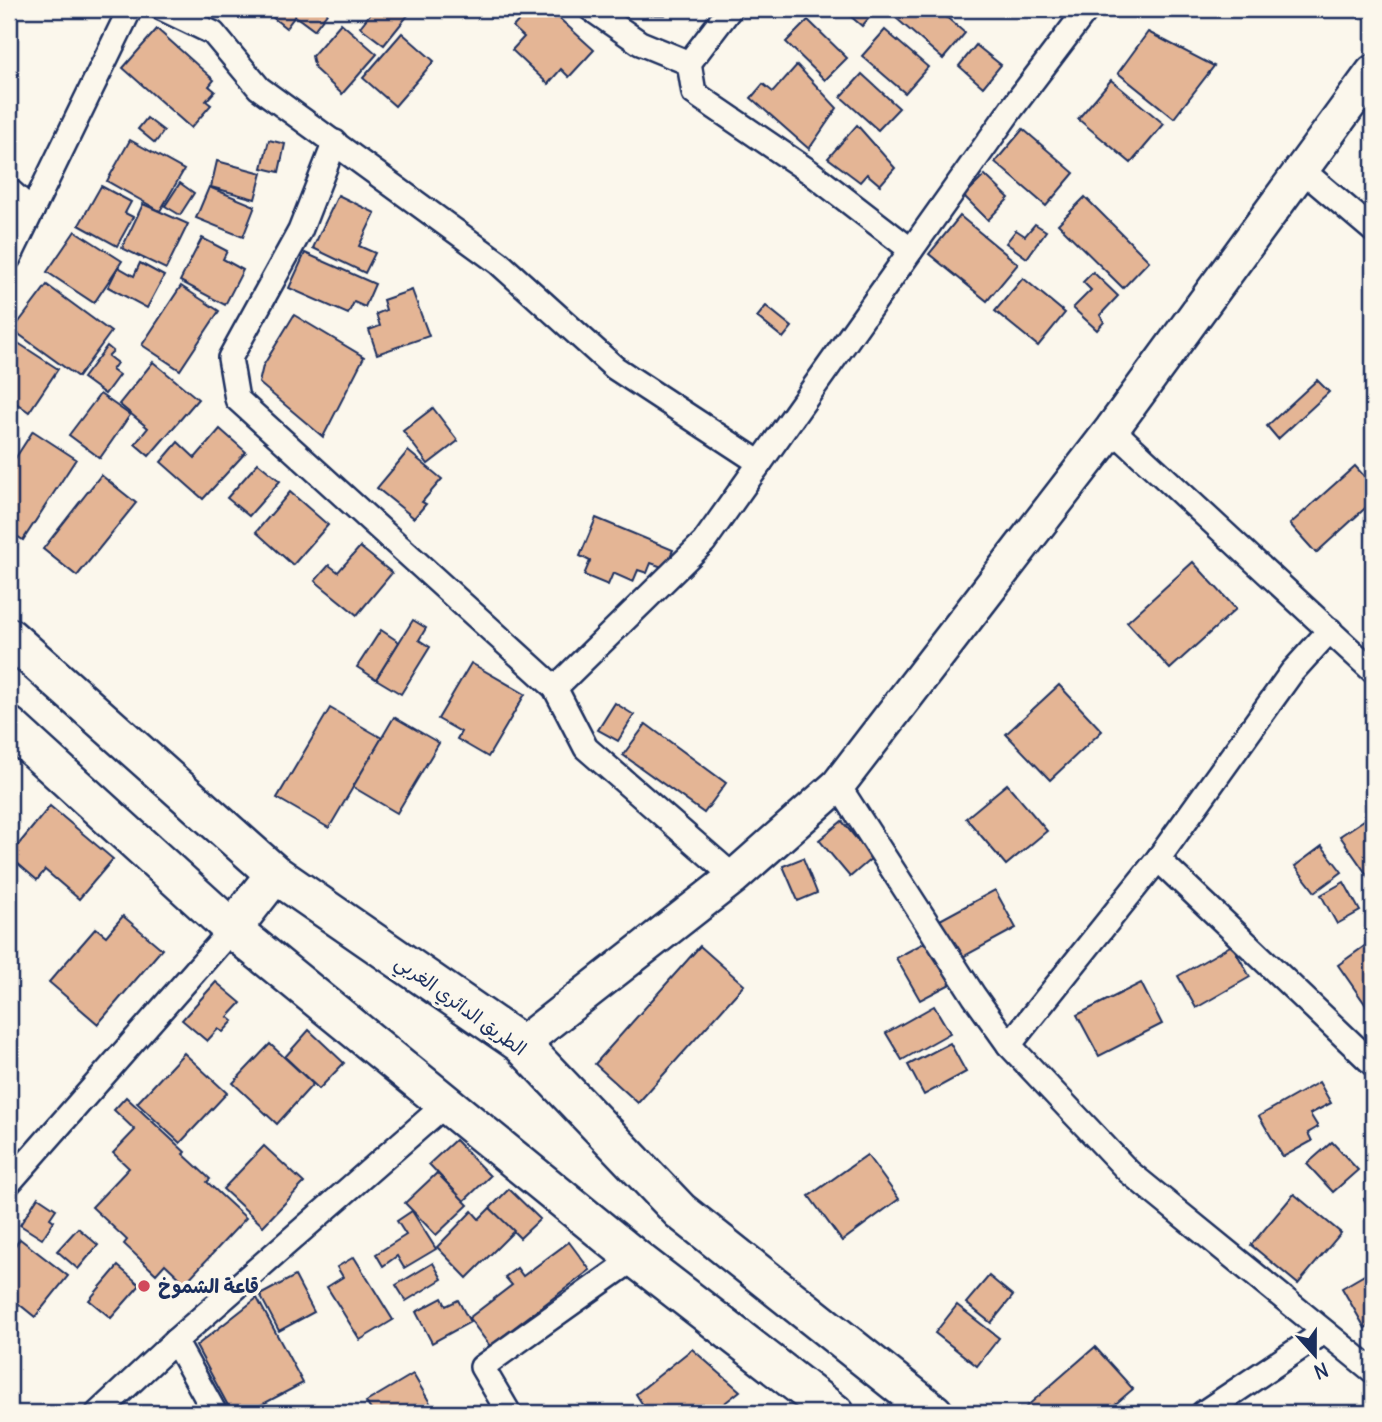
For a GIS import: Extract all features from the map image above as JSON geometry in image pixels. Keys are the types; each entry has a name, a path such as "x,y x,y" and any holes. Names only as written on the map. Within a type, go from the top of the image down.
{"main road":[{"name":"الطريق الدائري الغربي","path":"9,638 275,874 521,1044 680,1212 934,1413"},
{"path":"9,726 232,929 635,1258 835,1413"},
{"path":"232,929 275,874"}],"street":[{"path":"9,258 130,9"},
{"path":"163,9 213,33 259,88 499,263 615,368 760,463"},
{"path":"591,9 640,43 690,63"},
{"path":"730,9 690,63 694,93 810,172 911,250"},
{"path":"555,688 704,542 1012,108 1087,9"},
{"path":"521,1044 734,877 838,785 1112,429 1373,72"},
{"path":"335,142 300,231 230,358 237,399 555,688 586,748 734,877"},
{"path":"1301,169 1373,230"},
{"path":"9,190 32,211"},
{"path":"1112,429 1373,671"},
{"path":"1009,1045 1158,859 1292,672 1330,629"},
{"path":"838,785 974,996 1009,1045 1129,1172 1373,1371"},
{"path":"1158,859 1373,1064"},
{"path":"9,1183 232,929"},
{"path":"98,1413 175,1341 447,1103"},
{"path":"509,1413 482,1367 635,1258"},
{"path":"1202,1413 1324,1332"},
{"path":"175,1341 215,1413"}],"building":[{"path":"271,9 330,9 314,30 295,16 286,28 267,13"},
{"path":"366,9 413,9 384,45 360,27 371,13"},
{"path":"529,9 549,9 594,50 569,77 561,69 548,84 512,50 524,37 513,27"},
{"path":"637,9 670,9 665,15 647,15"},
{"path":"842,9 877,9 862,26"},
{"path":"904,9 937,9 965,33 943,59 896,18"},
{"path":"808,20 847,58 825,80 786,42"},
{"path":"341,23 377,54 342,94 315,69 312,56"},
{"path":"157,29 214,80 209,86 215,91 206,101 211,105 191,128 123,68"},
{"path":"885,30 928,67 905,93 862,56"},
{"path":"1148,32 1214,66 1174,118 1118,73"},
{"path":"402,33 434,61 395,106 363,78"},
{"path":"976,45 1001,65 983,87 959,66"},
{"path":"797,65 837,108 809,149 751,98 763,84 773,92"},
{"path":"862,74 899,108 878,130 841,97"},
{"path":"1111,80 1164,124 1131,163 1078,119"},
{"path":"147,118 164,131 155,143 138,129"},
{"path":"857,125 895,168 880,185 867,174 860,182 828,158"},
{"path":"1023,129 1074,173 1046,206 995,162"},
{"path":"130,140 184,170 160,211 107,181"},
{"path":"269,140 285,144 279,172 262,168"},
{"path":"217,161 262,173 255,199 211,187"},
{"path":"985,175 1009,198 988,220 964,196"},
{"path":"180,183 194,193 180,215 165,206"},
{"path":"101,186 131,202 125,213 133,217 117,246 79,225"},
{"path":"209,187 255,206 243,237 196,218"},
{"path":"338,195 375,213 359,246 375,253 365,273 313,248"},
{"path":"1085,197 1149,261 1123,288 1058,224"},
{"path":"143,204 188,224 166,269 122,248"},
{"path":"960,216 1018,264 987,301 929,254"},
{"path":"1035,224 1046,231 1027,258 1006,243 1016,230 1025,236"},
{"path":"75,231 122,261 94,303 47,272"},
{"path":"202,238 227,251 223,259 243,270 225,305 180,281"},
{"path":"305,253 375,284 365,307 354,302 348,314 289,288"},
{"path":"140,263 164,276 147,308 108,287 118,267 134,276"},
{"path":"1093,272 1118,296 1100,315 1104,322 1097,330 1073,308 1091,290 1083,282"},
{"path":"1023,278 1065,313 1038,346 995,311"},
{"path":"47,285 111,332 78,377 13,330"},
{"path":"181,286 219,311 180,370 142,345"},
{"path":"412,290 429,336 377,354 369,330 380,326 376,314 386,310 383,300"},
{"path":"766,306 792,327 783,338 757,317"},
{"path":"294,315 364,357 323,437 259,383 263,366"},
{"path":"15,341 58,369 29,412 9,398 9,350"},
{"path":"107,346 113,351 108,356 117,363 112,370 119,375 105,394 83,378"},
{"path":"153,362 198,399 149,456 135,444 148,428 119,404"},
{"path":"1317,380 1329,392 1278,439 1267,426"},
{"path":"100,394 130,415 100,458 69,435"},
{"path":"433,408 458,441 428,464 403,431"},
{"path":"220,429 246,452 203,499 161,462 178,442 195,458"},
{"path":"33,431 76,459 23,540 9,531 9,468"},
{"path":"408,451 442,479 422,502 426,504 414,518 377,488"},
{"path":"258,463 280,481 249,516 227,498"},
{"path":"1355,466 1373,486 1373,501 1316,553 1290,524"},
{"path":"101,475 136,503 77,576 43,549"},
{"path":"290,492 328,525 293,565 256,532"},
{"path":"596,518 673,550 665,568 651,563 647,573 638,570 633,582 613,573 608,585 584,575 590,561 580,556"},
{"path":"360,547 392,573 357,615 315,581 329,565 338,572"},
{"path":"1193,562 1236,609 1170,669 1127,622"},
{"path":"413,620 426,628 419,640 430,647 401,694 376,679"},
{"path":"381,630 399,642 376,679 357,667"},
{"path":"471,663 525,694 488,757 457,739 461,732 438,719"},
{"path":"1059,685 1102,731 1050,780 1006,734"},
{"path":"615,703 634,715 618,741 598,730"},
{"path":"330,708 382,738 329,828 277,798"},
{"path":"394,717 439,743 397,813 353,787"},
{"path":"646,724 726,783 704,813 623,755"},
{"path":"1007,784 1047,831 1006,865 966,818"},
{"path":"50,806 113,859 79,899 45,870 37,880 9,856"},
{"path":"1373,814 1373,877 1370,879 1340,836"},
{"path":"842,821 872,858 850,877 819,840"},
{"path":"1322,846 1342,872 1315,892 1295,866"},
{"path":"803,858 817,893 798,901 783,866"},
{"path":"1344,882 1360,911 1337,924 1321,895"},
{"path":"995,890 1016,928 961,958 940,920"},
{"path":"123,916 162,949 98,1024 49,982 96,928 106,936"},
{"path":"933,938 956,981 920,1000 896,958"},
{"path":"1373,940 1373,1009 1370,1011 1338,965"},
{"path":"1232,945 1250,977 1196,1008 1178,976"},
{"path":"700,946 744,985 638,1103 595,1064"},
{"path":"216,982 241,1003 228,1017 233,1021 223,1032 218,1029 207,1041 182,1020"},
{"path":"1141,983 1162,1024 1099,1056 1077,1015"},
{"path":"934,1006 950,1033 902,1060 886,1033"},
{"path":"309,1030 344,1063 319,1089 285,1057"},
{"path":"950,1043 966,1072 924,1095 908,1065"},
{"path":"270,1044 313,1084 277,1124 233,1083"},
{"path":"184,1053 227,1093 180,1143 137,1103"},
{"path":"1319,1082 1331,1103 1310,1114 1318,1127 1308,1133 1312,1141 1283,1157 1259,1116"},
{"path":"126,1097 185,1152 183,1154 210,1179 207,1182 246,1218 185,1283 165,1264 156,1274 124,1244 127,1240 92,1207 129,1168 113,1153 135,1130 114,1110"},
{"path":"455,1140 490,1176 464,1201 429,1164"},
{"path":"1332,1142 1358,1170 1333,1192 1307,1164"},
{"path":"264,1146 304,1183 263,1226 223,1189"},
{"path":"867,1155 899,1199 842,1241 809,1196"},
{"path":"437,1173 468,1205 436,1235 405,1203"},
{"path":"509,1189 540,1219 520,1238 490,1208"},
{"path":"1294,1194 1341,1233 1298,1284 1251,1245"},
{"path":"1373,1194 1373,1215 1364,1199"},
{"path":"38,1197 56,1209 50,1218 54,1221 42,1239 20,1225"},
{"path":"490,1208 514,1231 467,1278 437,1247 472,1211 479,1219"},
{"path":"412,1211 436,1249 404,1268 397,1256 383,1266 376,1254 406,1235 397,1221"},
{"path":"78,1228 98,1245 78,1269 57,1251"},
{"path":"20,1239 68,1276 35,1317 9,1296 9,1254"},
{"path":"569,1242 590,1270 490,1346 469,1318 512,1285 505,1277 517,1268 523,1276"},
{"path":"354,1257 393,1320 360,1340 327,1287 343,1277 337,1267"},
{"path":"433,1263 442,1279 406,1301 396,1285"},
{"path":"118,1266 140,1285 111,1318 89,1300"},
{"path":"1373,1270 1373,1323 1365,1328 1342,1288"},
{"path":"295,1276 314,1312 279,1331 260,1295"},
{"path":"989,1276 1013,1296 991,1323 966,1303"},
{"path":"257,1298 303,1383 246,1413 232,1413 196,1346"},
{"path":"442,1298 446,1306 458,1300 470,1322 432,1343 416,1312"},
{"path":"957,1305 999,1338 977,1366 935,1333"},
{"path":"1095,1347 1133,1389 1105,1413 1031,1413 1026,1407"},
{"path":"692,1349 740,1391 712,1413 648,1413 636,1394"},
{"path":"413,1374 436,1413 373,1413 366,1402"}],"place":[{"name":"قاعة الشموخ","path":"144,1286"}]}
